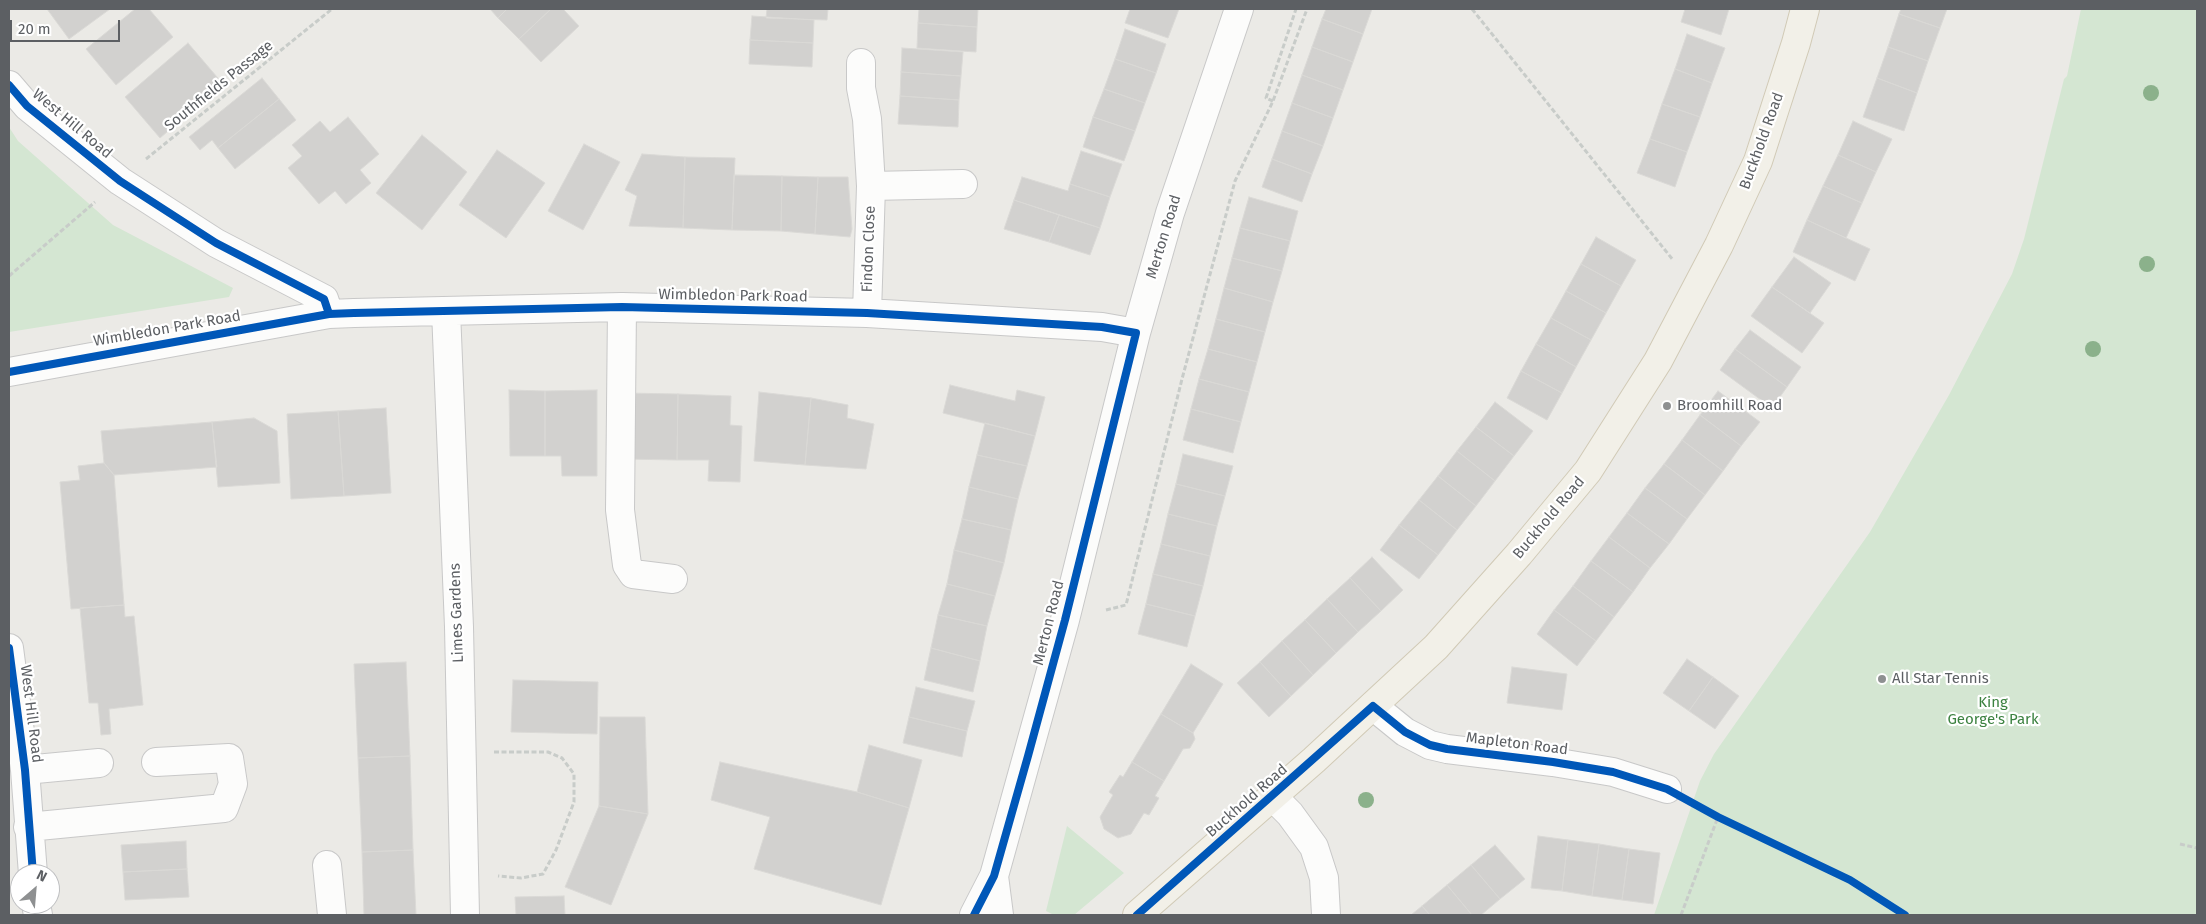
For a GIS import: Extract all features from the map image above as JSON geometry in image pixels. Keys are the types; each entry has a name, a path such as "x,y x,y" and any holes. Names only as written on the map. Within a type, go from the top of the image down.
{"main road":[{"name":"Buckhold Road","path":"1137,915 1273,797 1436,647 1477,603 1588,471 1658,361 1719,245 1758,161 1805,9"}],"street":[{"name":"Merton Road","path":"974,915 994,876 1065,620 1136,333 1170,212 1239,9"},
{"name":"Findon Close","path":"861,62 860,88 867,119 871,186 867,313"},
{"name":"West Hill Road","path":"9,85 27,106 120,181"},
{"path":"120,181 216,243 324,299 329,314"},
{"name":"Findon Close","path":"871,186 963,184"},
{"path":"622,307 620,510 627,565 633,574 673,579"},
{"name":"Wimbledon Park Road","path":"9,372 329,314 622,307 867,313 1102,327 1136,333"},
{"name":"Limes Gardens","path":"446,310 459,627 465,915"},
{"name":"West Hill Road","path":"9,648 25,770 32,864"},
{"name":"Mapleton Road","path":"1373,706 1405,732 1430,745 1613,772 1667,789"},
{"path":"28,826 224,808 233,784 229,758 156,762"},
{"path":"25,770 100,763"},
{"path":"1273,797 1290,814 1314,847 1324,878 1326,915"},
{"path":"327,865 332,915"},
{"name":"Merton Road","path":"994,876 999,915"}],"path":[{"path":"1273,101 1266,98 1296,9"},
{"path":"1106,610 1126,605 1182,378 1235,182 1273,101 1307,9"},
{"path":"1472,9 1674,260"},
{"path":"461,754 548,752 562,758 574,774 574,802 556,850 543,874 521,878 506,876 465,878"},
{"path":"1667,789 1727,821"},
{"path":"1681,915 1718,817"},
{"path":"2180,844 2197,848"}],"green space":[{"name":"King George's Park","path":"2081,9 2197,9 2197,915 1654,915 1700,781 1714,754 1870,532 1949,395 2012,274 2024,239 2064,79 2067,76"},
{"path":"9,127 18,141 113,225 233,288 229,297 9,332"},
{"path":"1067,826 1124,873 1074,915 1054,915 1046,911"}],"building":[{"path":"47,9 110,9 69,39"},
{"path":"135,9 149,9 173,37 116,85 86,49"},
{"path":"490,9 507,9 498,18"},
{"path":"507,9 551,9 519,39 498,18"},
{"path":"551,9 563,9 579,26 541,62 519,39"},
{"path":"767,9 828,9 827,20 766,18"},
{"path":"919,9 978,9 977,27 918,23"},
{"path":"1130,9 1179,9 1168,38 1125,23"},
{"path":"1326,9 1372,9 1363,34 1322,19"},
{"path":"1685,9 1729,9 1721,35 1681,22"},
{"path":"1901,9 1947,9 1940,28 1899,14"},
{"path":"1899,14 1940,28 1928,61 1888,47"},
{"path":"752,16 814,20 813,43 750,40"},
{"path":"1322,19 1363,34 1353,62 1312,47"},
{"path":"918,23 977,27 976,52 917,48"},
{"path":"1125,29 1166,44 1156,73 1115,59"},
{"path":"1687,34 1725,48 1712,83 1675,69"},
{"path":"750,40 813,43 812,67 749,64"},
{"path":"188,43 223,84 160,138 125,97"},
{"path":"1312,47 1353,62 1343,90 1302,75"},
{"path":"1888,47 1928,61 1917,93 1877,78"},
{"path":"902,48 963,52 961,76 901,72"},
{"path":"1115,59 1156,73 1145,103 1104,89"},
{"path":"1675,69 1712,83 1700,117 1662,104"},
{"path":"901,72 961,76 959,100 900,96"},
{"path":"1302,75 1343,90 1333,118 1292,103"},
{"path":"262,78 279,99 218,148 212,140 200,150 189,137"},
{"path":"1877,78 1917,93 1904,131 1863,117"},
{"path":"1104,89 1145,103 1135,131 1093,117"},
{"path":"900,96 959,100 958,127 898,124"},
{"path":"279,99 296,120 235,169 218,148"},
{"path":"1292,103 1333,118 1323,146 1282,131"},
{"path":"1662,104 1700,117 1687,152 1650,139"},
{"path":"348,117 379,154 360,170 371,183 346,204 335,191 319,204 288,168 302,156 292,145 320,121 330,132"},
{"path":"1093,117 1135,131 1124,161 1083,147"},
{"path":"1853,121 1892,139 1876,172 1838,155"},
{"path":"1282,131 1323,146 1312,174 1272,159"},
{"path":"422,135 467,172 422,230 376,193"},
{"path":"1650,139 1687,152 1675,187 1637,173"},
{"path":"584,144 620,162 583,230 548,211"},
{"path":"497,150 545,183 506,238 459,205"},
{"path":"1081,151 1122,164 1110,197 1070,184"},
{"path":"642,154 685,157 683,228 629,226 637,196 625,190"},
{"path":"1838,155 1876,172 1862,203 1823,186"},
{"path":"685,157 735,158 732,230 683,228"},
{"path":"1272,159 1312,174 1302,202 1262,187"},
{"path":"734,175 782,176 781,231 732,230"},
{"path":"782,176 818,177 815,234 781,231"},
{"path":"818,177 848,177 852,229 850,237 815,234"},
{"path":"1022,177 1068,191 1070,184 1110,197 1100,228 1014,200"},
{"path":"1823,186 1862,203 1846,238 1807,220"},
{"path":"1249,197 1298,211 1290,241 1240,228"},
{"path":"1014,200 1059,215 1049,242 1004,229"},
{"path":"1059,215 1100,228 1090,255 1049,242"},
{"path":"1807,220 1870,249 1855,281 1793,252"},
{"path":"1240,228 1290,241 1282,271 1232,258"},
{"path":"1596,237 1636,260 1621,286 1581,264"},
{"path":"1794,257 1831,283 1810,313 1772,287"},
{"path":"1232,258 1282,271 1273,302 1224,288"},
{"path":"1581,264 1621,286 1606,313 1566,291"},
{"path":"1772,287 1824,323 1802,353 1751,316"},
{"path":"1224,288 1273,302 1265,332 1216,319"},
{"path":"1566,291 1606,313 1591,340 1551,318"},
{"path":"1551,318 1591,340 1576,367 1536,344"},
{"path":"1216,319 1265,332 1257,362 1208,349"},
{"path":"1750,330 1801,367 1787,387 1735,349"},
{"path":"1536,344 1576,367 1562,393 1521,371"},
{"path":"1208,349 1257,362 1249,392 1199,379"},
{"path":"1735,349 1787,387 1772,408 1720,370"},
{"path":"1521,371 1562,393 1547,420 1507,398"},
{"path":"1199,379 1249,392 1241,422 1191,409"},
{"path":"950,385 1015,401 1017,390 1045,397 1035,436 943,413"},
{"path":"509,390 545,391 545,456 510,456"},
{"path":"597,390 597,476 562,476 561,456 545,456 545,391"},
{"path":"1718,391 1760,422 1741,446 1700,415"},
{"path":"759,392 811,398 805,465 754,461"},
{"path":"625,393 678,394 677,460 624,459"},
{"path":"678,394 731,396 730,425 742,426 740,482 708,481 709,460 677,460"},
{"path":"811,398 848,405 847,418 874,424 866,469 805,465"},
{"path":"1495,402 1533,431 1514,456 1476,427"},
{"path":"386,408 391,493 344,496 338,411"},
{"path":"1191,409 1241,422 1233,453 1183,440"},
{"path":"338,411 344,496 291,499 287,414"},
{"path":"1700,415 1741,446 1723,471 1682,440"},
{"path":"254,418 277,431 280,483 218,487 212,422"},
{"path":"212,422 217,467 114,475 104,463 101,431"},
{"path":"985,423 1035,436 1027,466 977,455"},
{"path":"1476,427 1514,456 1495,481 1457,451"},
{"path":"1682,440 1723,471 1705,495 1664,464"},
{"path":"1457,451 1495,481 1476,506 1438,476"},
{"path":"1183,454 1233,466 1225,496 1176,484"},
{"path":"977,455 1027,466 1018,499 969,487"},
{"path":"104,463 114,475 124,605 71,609 60,482 80,480 78,466"},
{"path":"1664,464 1705,495 1687,519 1645,488"},
{"path":"1438,476 1476,506 1457,530 1419,500"},
{"path":"1176,484 1225,496 1217,526 1168,514"},
{"path":"969,487 1018,499 1011,530 962,519"},
{"path":"1645,488 1687,519 1669,544 1627,513"},
{"path":"1419,500 1457,530 1438,555 1399,525"},
{"path":"1627,513 1669,544 1650,568 1609,537"},
{"path":"1168,514 1217,526 1210,556 1161,544"},
{"path":"962,519 1011,530 1004,563 954,550"},
{"path":"1399,525 1438,555 1419,579 1380,550"},
{"path":"1609,537 1650,568 1633,592 1591,561"},
{"path":"1161,544 1210,556 1203,586 1153,574"},
{"path":"954,550 1004,563 995,596 947,584"},
{"path":"1372,557 1403,590 1381,611 1350,578"},
{"path":"1591,561 1633,592 1614,617 1573,586"},
{"path":"1153,574 1203,586 1195,616 1146,604"},
{"path":"1350,578 1381,611 1358,632 1327,599"},
{"path":"947,584 995,596 987,626 938,615"},
{"path":"1573,586 1614,617 1596,641 1554,610"},
{"path":"1327,599 1358,632 1336,653 1305,620"},
{"path":"1146,604 1195,616 1187,647 1138,634"},
{"path":"124,605 125,617 134,616 143,705 109,709 111,734 101,735 98,703 89,703 80,608"},
{"path":"1554,610 1596,641 1577,666 1537,634"},
{"path":"938,615 987,626 980,661 931,648"},
{"path":"1305,620 1336,653 1313,675 1282,641"},
{"path":"1282,641 1313,675 1291,696 1260,662"},
{"path":"931,648 980,661 973,692 924,680"},
{"path":"1687,659 1713,677 1689,711 1663,693"},
{"path":"406,662 410,756 358,758 354,664"},
{"path":"1260,662 1291,696 1269,717 1237,683"},
{"path":"1191,664 1223,684 1193,733 1161,714"},
{"path":"1512,667 1567,674 1562,710 1507,703"},
{"path":"1713,677 1739,696 1715,729 1689,711"},
{"path":"513,680 598,682 597,734 511,732"},
{"path":"916,687 975,701 967,731 909,717"},
{"path":"1161,714 1193,733 1195,739 1190,748 1183,749 1164,781 1132,762"},
{"path":"600,717 645,717 648,814 599,806"},
{"path":"909,717 967,731 962,757 903,743"},
{"path":"869,745 922,760 909,808 857,792"},
{"path":"410,756 413,850 362,852 358,758"},
{"path":"720,762 857,792 909,808 881,905 754,869 770,817 711,800"},
{"path":"1132,762 1164,781 1155,796 1159,798 1149,815 1144,813 1131,834 1118,838 1104,829 1100,817 1113,795 1109,792 1120,775 1123,777"},
{"path":"599,806 648,814 611,905 565,887"},
{"path":"1538,836 1568,840 1562,891 1531,888"},
{"path":"1568,840 1599,844 1592,896 1562,891"},
{"path":"186,841 187,869 123,872 121,845"},
{"path":"1599,844 1629,849 1622,900 1592,896"},
{"path":"1495,845 1525,879 1500,899 1471,865"},
{"path":"1629,849 1660,853 1653,904 1622,900"},
{"path":"413,850 416,915 364,915 362,852"},
{"path":"1471,865 1500,899 1481,915 1472,915 1447,885"},
{"path":"187,869 189,897 125,900 123,872"},
{"path":"1447,885 1472,915 1430,915 1422,906"},
{"path":"564,896 565,915 516,915 515,897"},
{"path":"1422,906 1430,915 1411,915"}],"cycle path":[{"path":"9,85 27,106 120,181 216,243 324,299 329,314"},
{"path":"9,372 329,314 354,313 622,307 867,313 1102,327 1136,333 1065,620 1028,756 994,876 974,915"},
{"path":"9,648 25,770 32,864"},
{"path":"1137,915 1373,706 1405,732 1430,745 1613,772 1667,789 1718,817 1850,880 1905,915"}],"place":[{"name":"Broomhill Road","path":"1667,406"},
{"name":"All Star Tennis","path":"1882,679"}]}
